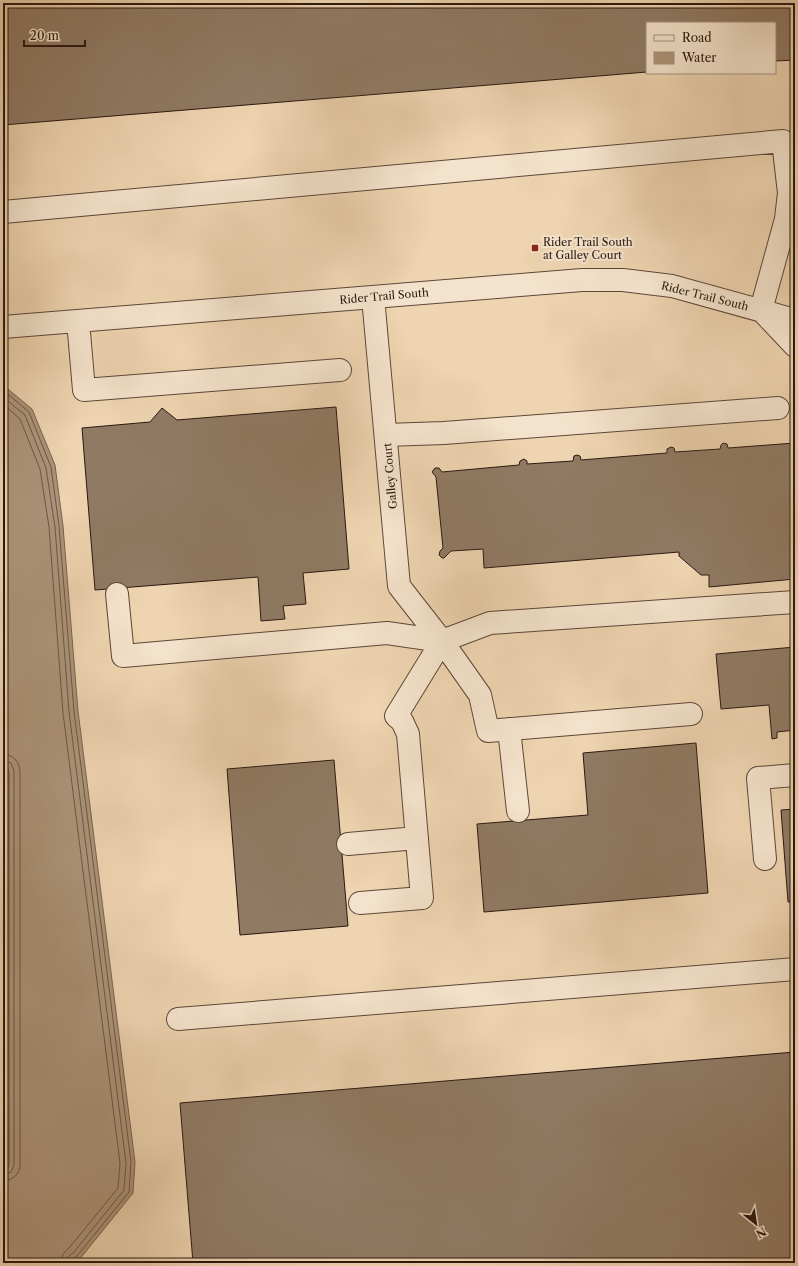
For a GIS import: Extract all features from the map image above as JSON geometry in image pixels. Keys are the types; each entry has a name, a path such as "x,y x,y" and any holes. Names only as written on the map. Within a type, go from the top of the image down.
{"street":[{"path":"3,212 784,141 789,194 786,219 761,310"},
{"name":"Rider Trail South","path":"3,327 582,280 624,280 672,286 795,320"},
{"name":"Galley Court","path":"374,297 400,586 442,641 480,695 488,731 509,729"},
{"name":"Rider Trail South","path":"761,310 793,344"},
{"path":"78,321 84,390 340,370"},
{"path":"386,435 444,433 778,408"},
{"path":"117,594 123,656 387,633 442,641 490,623 795,602"},
{"path":"360,903 422,898 408,734 402,721 396,716 442,641"},
{"path":"518,811 509,729 691,714"},
{"path":"765,859 758,778 795,774"},
{"path":"348,844 417,838"},
{"path":"178,1019 795,970"}],"water":[{"path":"3,385 32,409 55,465 63,526 78,711 135,1162 133,1193 79,1260 72,1263 3,1263 3,1172 5,1165 5,772 3,758"}],"building":[{"path":"3,3 795,3 795,60 776,61 776,22 646,22 646,72 3,125"},
{"path":"336,407 349,569 303,573 306,604 283,606 285,619 261,621 258,577 95,590 82,428 150,422 162,408 177,420"},
{"path":"723,443 727,444 728,448 795,443 795,579 709,587 709,575 701,575 679,556 679,552 484,568 483,549 451,551 444,558 439,555 443,548 436,477 432,472 435,468 439,468 442,472 519,465 520,461 524,459 527,461 527,464 573,461 574,456 577,455 580,456 581,460 667,453 667,449 671,447 674,448 675,452 720,449"},
{"path":"795,647 795,730 777,732 777,738 772,739 769,705 721,709 716,654"},
{"path":"696,743 708,893 484,912 477,824 588,815 583,753"},
{"path":"334,760 348,926 240,935 227,769"},
{"path":"795,809 795,901 788,902 781,810"},
{"path":"795,1052 795,1263 193,1263 180,1103"}],"place":[{"name":"Rider Trail South at Galley Court","path":"535,248"}]}
